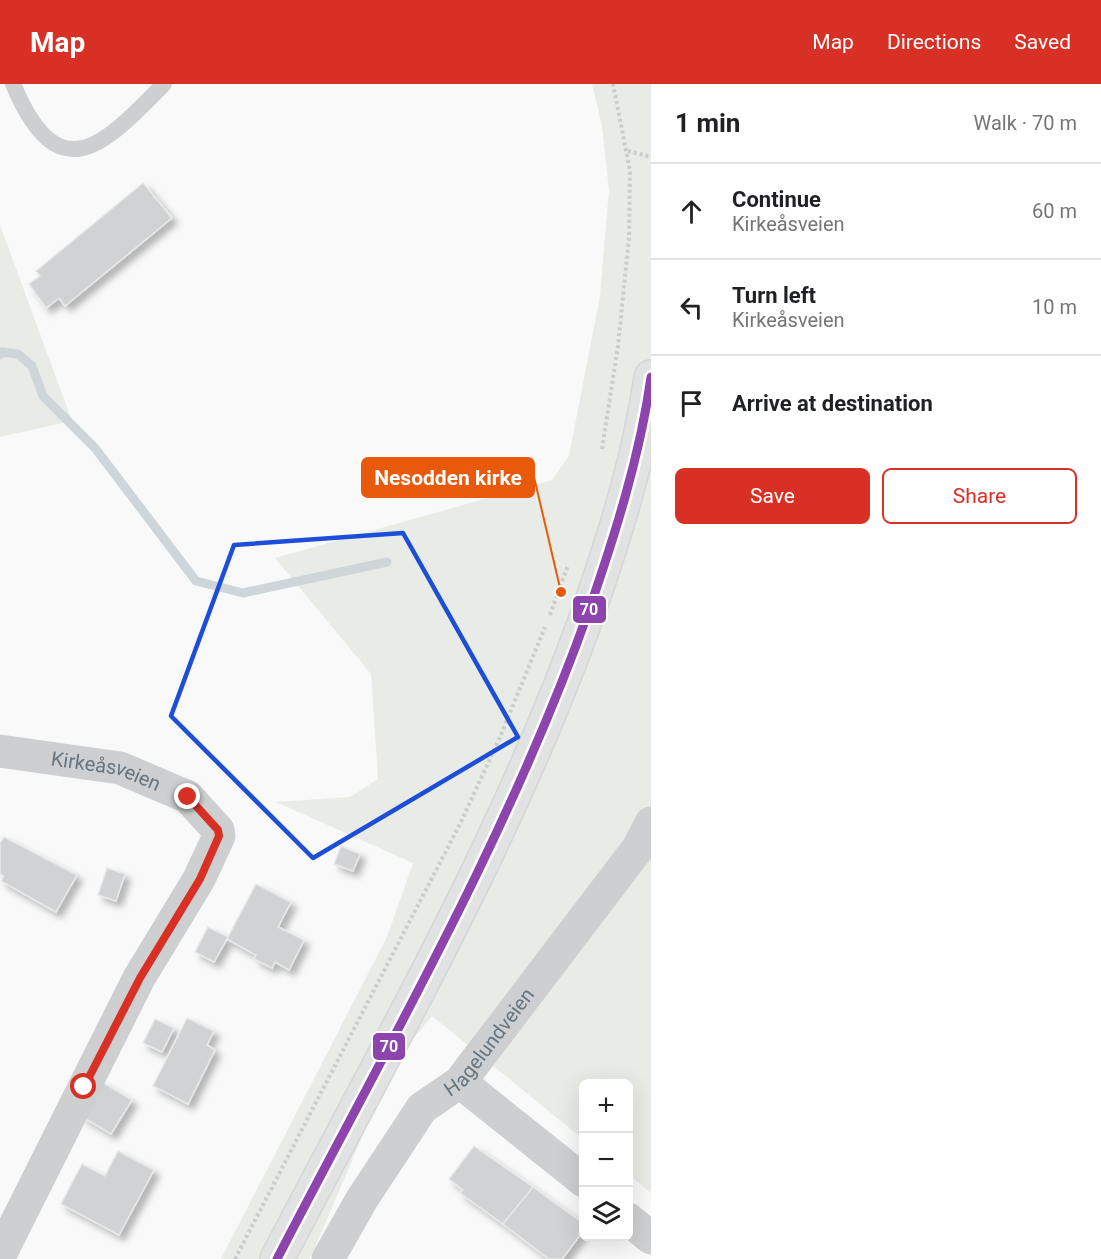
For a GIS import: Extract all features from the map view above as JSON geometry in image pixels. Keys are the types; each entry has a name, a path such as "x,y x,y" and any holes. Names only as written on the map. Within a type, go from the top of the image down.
{"main road":[{"path":"277,1259 443,938 505,814 544,727 574,652 612,540 630,476 651,377"}],"street":[{"name":"Kirkeåsveien","path":"0,751 120,768 188,797 218,830 219,836 200,879 140,978 0,1255"},
{"name":"Hagelundveien","path":"328,1259 362,1199 422,1108 460,1082 638,848 651,822"},
{"path":"460,1082 579,1177"},
{"path":"633,1223 651,1238"}],"lane":[{"path":"13,84 40,130 52,142 74,151 85,150 114,135 164,84"}],"path":[{"path":"600,458 618,346 629,237 628,151 613,84"},
{"path":"628,151 651,157"},
{"path":"235,1259 460,824 505,727 569,561"}],"highlighted area":[{"path":"403,533 518,737 313,858 171,716 234,545"}],"shaded area":[{"path":"592,84 651,84 651,1193 633,1178 633,1079 579,1079 579,1136 432,1016 394,1062 310,1259 221,1259 387,937 413,863 276,802 350,797 378,779 371,674 275,558 552,480 569,456 600,296 609,190 602,126"},
{"path":"0,225 72,421 0,437"}],"building":[{"path":"143,183 172,218 65,306 59,298 46,308 29,284 40,276 36,271"},
{"path":"4,837 77,875 56,912 1,881 4,876 0,874 0,843"},
{"path":"341,846 360,854 353,871 334,864"},
{"path":"107,868 125,874 116,901 98,895"},
{"path":"256,884 291,902 278,927 304,940 289,970 275,962 272,968 254,959 256,955 227,939"},
{"path":"208,927 228,937 214,962 195,952"},
{"path":"187,1018 214,1031 207,1045 215,1050 188,1104 153,1086"},
{"path":"155,1019 174,1028 162,1052 143,1043"},
{"path":"102,1082 132,1100 111,1134 81,1116"},
{"path":"474,1146 533,1187 503,1224 460,1193 463,1190 449,1179"},
{"path":"118,1151 154,1170 119,1235 61,1204 82,1164 105,1176"},
{"path":"533,1187 579,1220 579,1237 562,1259 549,1259 503,1224"}],"waterway":[{"path":"0,355 2,352 18,354 32,366 43,396 95,448 196,581 243,593 387,562"}],"transit line":[{"name":"70","path":"277,1259 444,940 522,777 589,610 617,524 640,436 651,377"}],"place":[{"name":"Nesodden kirke","path":"561,592"}],"route":[{"path":"84,1087 140,978 200,879 219,836 218,830 188,797"}]}
